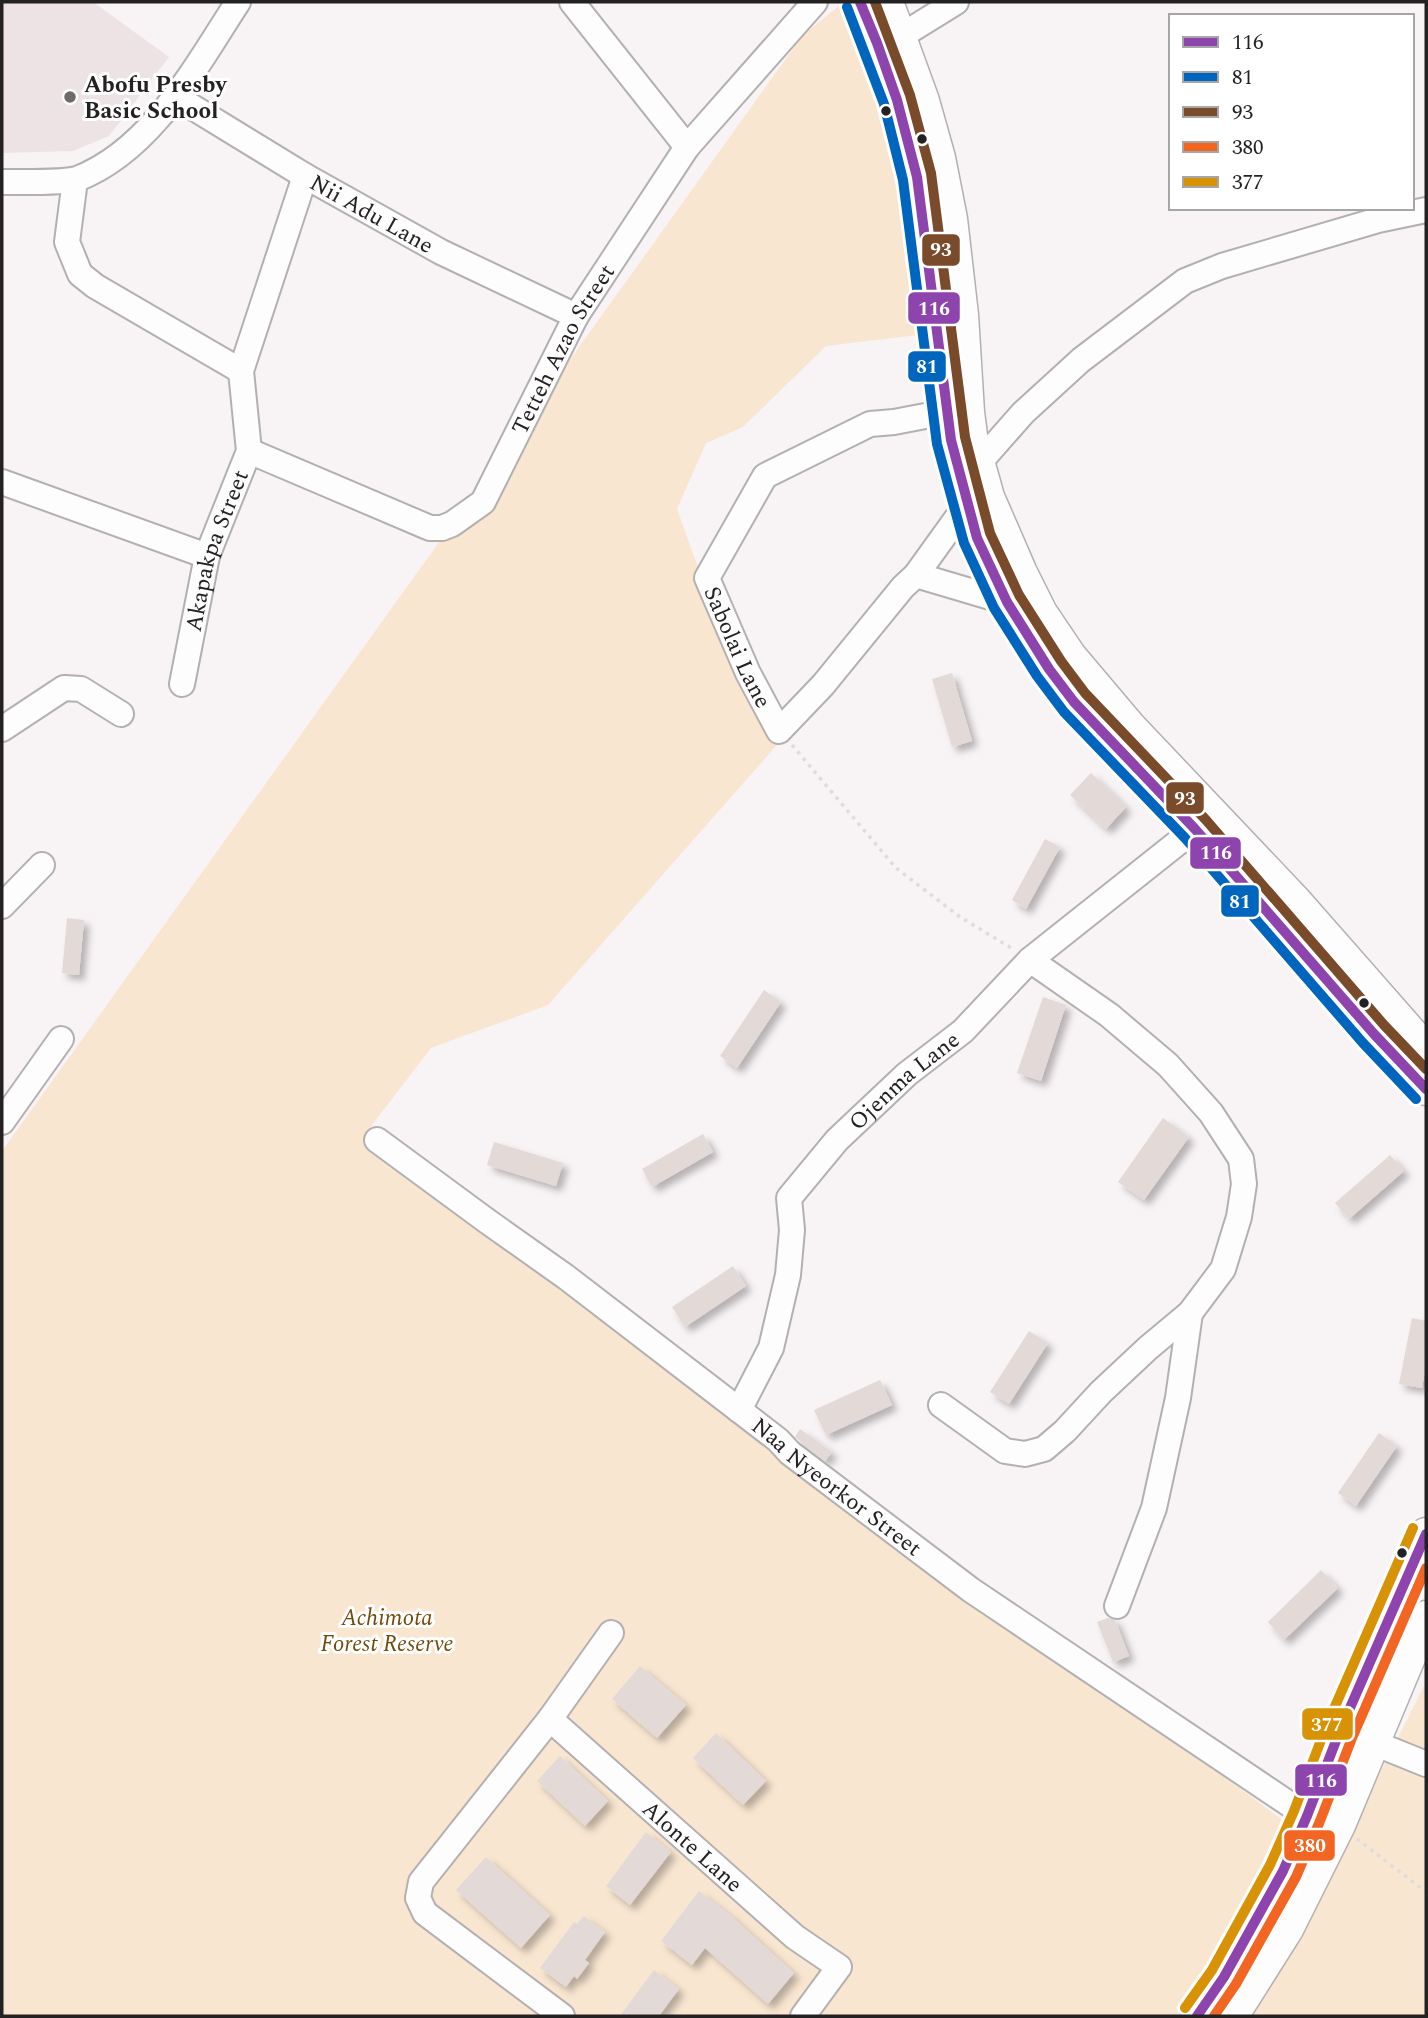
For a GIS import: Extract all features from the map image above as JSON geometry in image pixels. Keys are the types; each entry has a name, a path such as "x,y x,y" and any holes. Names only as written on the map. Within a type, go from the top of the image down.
{"main road":[{"path":"860,2 897,100 917,177 951,440 977,538 1007,602 1049,669 1074,702 1195,829 1374,1034 1426,1089"},
{"path":"887,2 901,36 936,147 946,195 962,315 971,436 988,497 1041,613 1070,656 1130,727 1286,892 1426,1050"},
{"path":"1196,2016 1224,1977 1283,1871 1339,1733 1426,1534"},
{"path":"1233,2016 1287,1929 1339,1825 1426,1617"}],"street":[{"path":"2,182 75,180 117,159 176,97 238,2"},
{"path":"572,2 687,147"},
{"name":"Tetteh Azao Street","path":"249,452 430,528 442,528 483,502 576,316 687,147 815,2"},
{"path":"901,36 944,5"},
{"name":"Nii Adu Lane","path":"176,97 305,176 441,252 576,316"},
{"name":"Akapakpa Street","path":"182,684 207,556 249,452 241,371 305,176"},
{"path":"75,180 67,242 80,274 95,286 241,371"},
{"path":"979,463 1023,413 1081,360 1185,281 1222,266 1287,246 1378,220 1426,210"},
{"name":"Sabolai Lane","path":"779,731 748,673 707,578 765,476 870,424 946,412"},
{"path":"2,482 207,556"},
{"path":"779,731 916,575 967,504"},
{"path":"916,575 1007,602"},
{"path":"2,729 64,688 81,689 121,714"},
{"name":"Ojenma Lane","path":"739,1410 771,1348 788,1275 792,1230 789,1198 837,1140 907,1074 963,1031 1030,960 1195,829"},
{"path":"2,906 42,864"},
{"path":"941,1405 1004,1451 1025,1454 1044,1450 1148,1348 1191,1314 1223,1269 1238,1217 1244,1184 1241,1159 1211,1113 1168,1065 1109,1015 1030,960"},
{"path":"2,1122 61,1039"},
{"name":"Naa Nyeorkor Street","path":"377,1140 566,1277 778,1440 790,1453 971,1590 1307,1816"},
{"path":"1117,1606 1154,1508 1178,1398 1191,1314"},
{"path":"562,2016 425,1913 418,1898 421,1882 550,1719 611,1633"},
{"name":"Alonte Lane","path":"550,1719 795,1937 839,1967 803,2016"},
{"path":"1339,1733 1374,1743 1426,1764"}],"path":[{"path":"779,731 806,759 896,868 960,917 1030,960"},
{"path":"1339,1825 1426,1892"}],"shaded area":[{"name":"Abofu Presby Basic School","path":"2,2 93,2 169,57 109,136 73,151 2,153"}],"green space":[{"name":"Achimota Forest Reserve","path":"839,6 870,49 899,134 926,334 826,346 743,427 706,443 677,509 714,612 776,746 548,1005 431,1048 365,1134 1336,1860 1426,1682 1426,2016 2,2016 2,1151 803,35"}],"building":[{"path":"952,673 972,741 952,747 932,679"},
{"path":"1091,773 1126,807 1106,829 1070,795"},
{"path":"1045,839 1060,847 1026,909 1012,900"},
{"path":"67,918 84,920 79,975 62,973"},
{"path":"764,990 781,1002 737,1068 720,1056"},
{"path":"1043,997 1066,1005 1041,1081 1017,1073"},
{"path":"1163,1118 1189,1137 1144,1200 1118,1182"},
{"path":"703,1134 713,1152 652,1187 642,1169"},
{"path":"494,1142 563,1163 556,1186 487,1165"},
{"path":"1390,1155 1404,1171 1349,1219 1335,1203"},
{"path":"733,1266 746,1286 685,1327 672,1307"},
{"path":"1412,1318 1426,1321 1426,1364 1422,1388 1399,1384"},
{"path":"1029,1331 1048,1343 1009,1404 990,1392"},
{"path":"880,1380 892,1405 826,1435 814,1410"},
{"path":"800,1429 832,1452 825,1461 795,1437"},
{"path":"1379,1433 1397,1446 1356,1506 1338,1493"},
{"path":"1321,1570 1338,1588 1284,1640 1268,1622"},
{"path":"1108,1618 1115,1620 1129,1656 1113,1662 1097,1622"},
{"path":"640,1666 686,1705 657,1738 612,1699"},
{"path":"716,1733 766,1781 743,1805 693,1758"},
{"path":"560,1756 608,1801 585,1826 537,1781"},
{"path":"646,1832 671,1852 630,1905 606,1886"},
{"path":"486,1857 550,1915 521,1948 456,1890"},
{"path":"699,1891 794,1973 768,2004 705,1948 692,1965 661,1941"},
{"path":"584,1916 605,1932 585,1960 589,1963 577,1979 574,1976 566,1987 540,1968 574,1922 577,1924"},
{"path":"654,1970 679,1989 659,2016 620,2016"}],"transit line":[{"name":"116","path":"860,2 897,100 917,177 951,440 977,538 1007,602 1049,669 1074,702 1195,829 1374,1034 1426,1089"},
{"name":"93","path":"875,2 910,95 931,173 965,437 990,533 1019,595 1085,693 1206,820 1384,1025 1426,1069"},
{"name":"81","path":"847,7 884,104 903,180 937,444 964,543 994,608 1037,676 1064,712 1185,838 1363,1043 1416,1099"},
{"name":"377","path":"1185,2008 1212,1970 1270,1865 1326,1727 1413,1528"},
{"name":"116","path":"1197,2016 1224,1977 1283,1871 1339,1733 1426,1534"},
{"name":"380","path":"1214,2016 1236,1984 1296,1877 1352,1738 1426,1568"}],"place":[{"name":"Abofu Presby Basic School","path":"70,97"}]}
